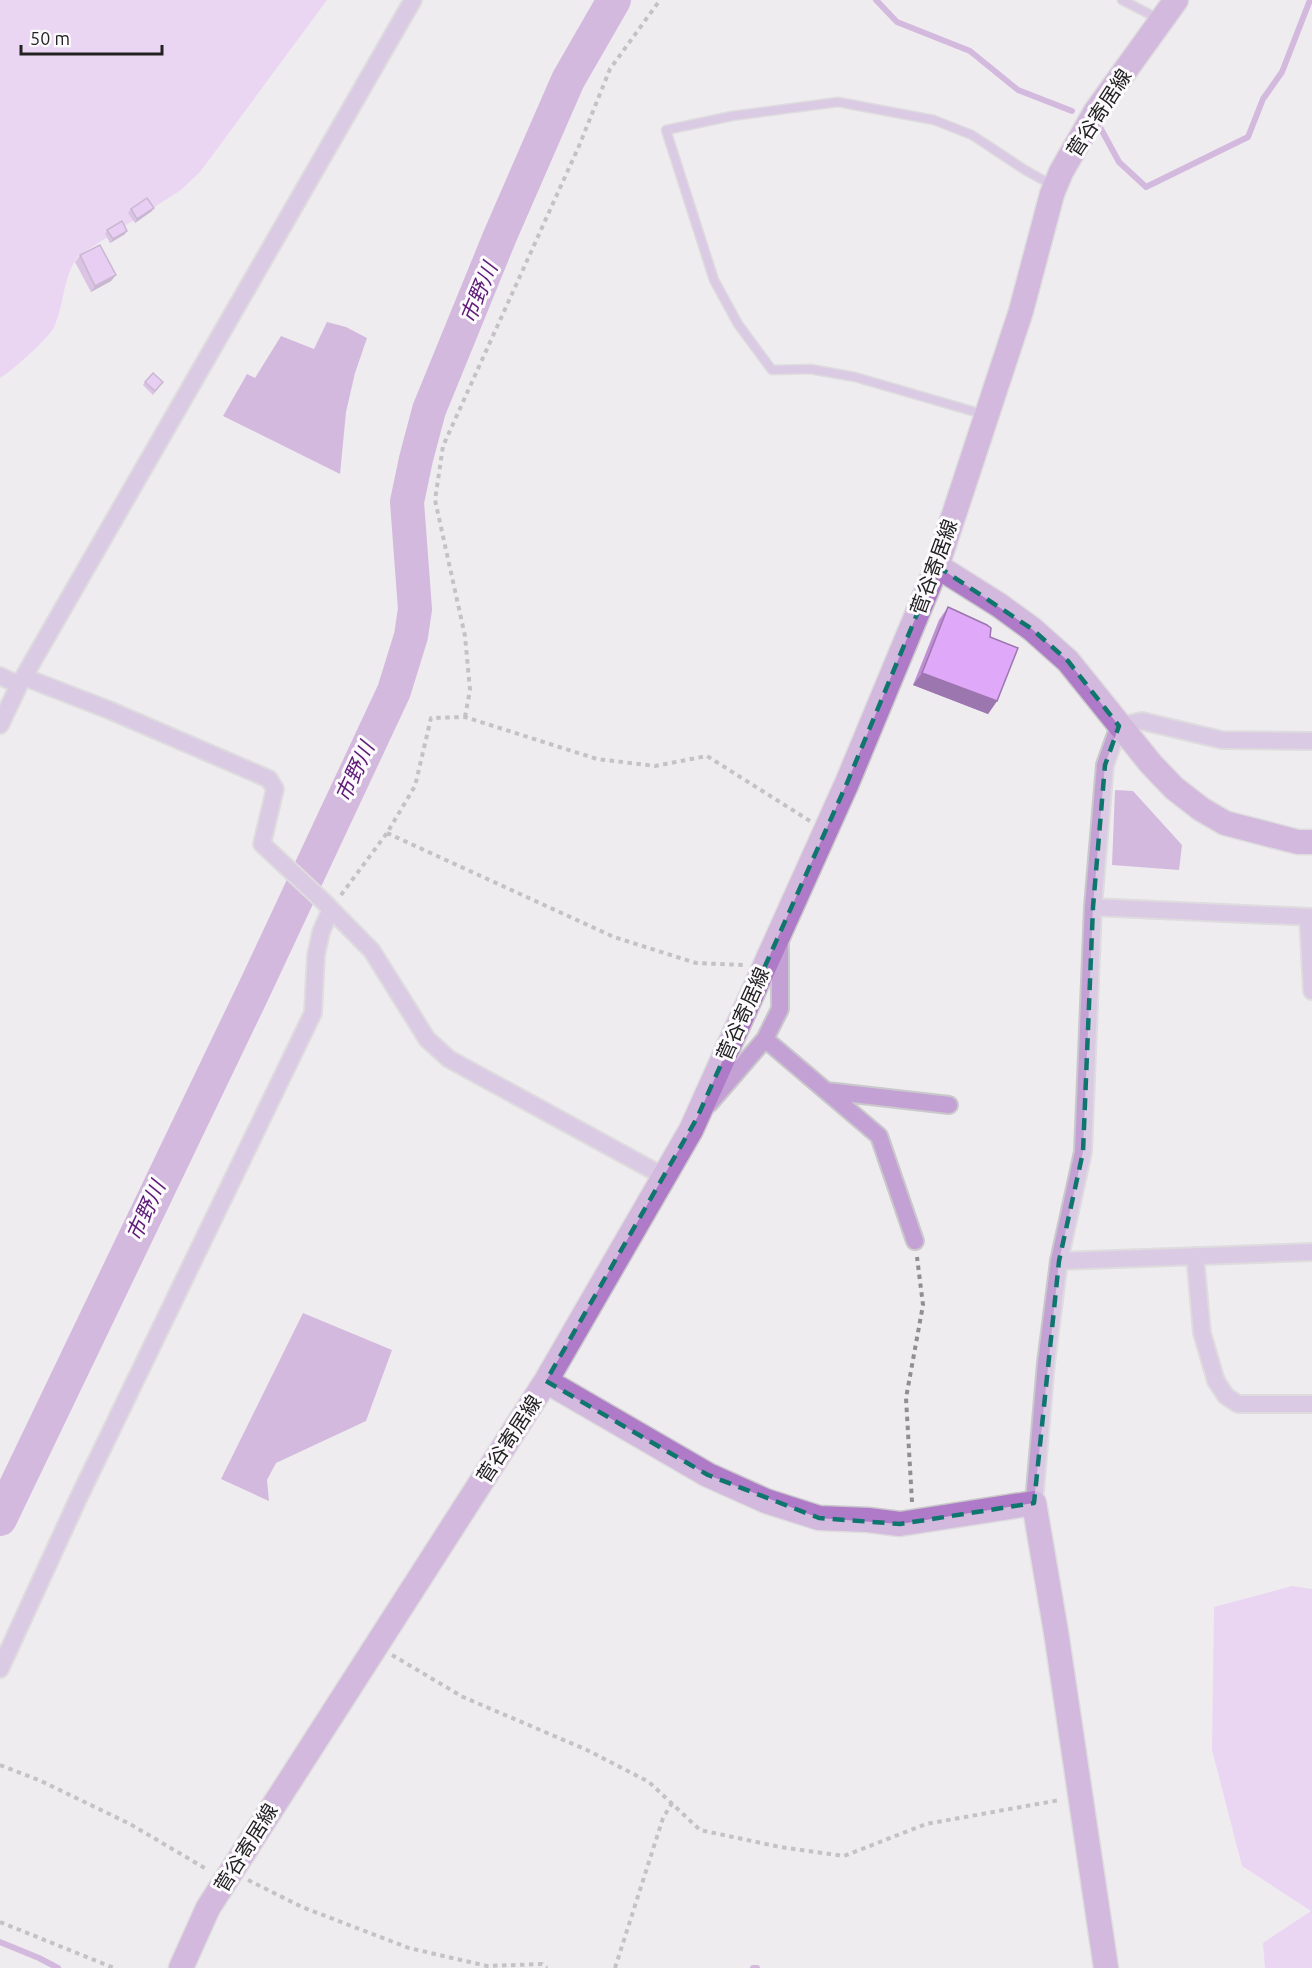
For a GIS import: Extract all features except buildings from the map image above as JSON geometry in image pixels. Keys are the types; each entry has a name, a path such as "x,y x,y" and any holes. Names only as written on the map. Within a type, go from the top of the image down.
{"main road":[{"name":"菅谷寄居線","path":"180,1968 208,1908 546,1381 697,1118 847,783 937,566 1021,311 1061,172 1096,111 1176,0"},
{"path":"937,566 999,605 1032,629 1068,661 1119,726 1174,788 1201,809 1225,823 1298,842 1312,842"},
{"path":"546,1381 708,1475 766,1501 819,1518 900,1524 1034,1503 1106,1968"}],"street":[{"path":"0,725 22,681 413,0"},
{"path":"0,676 109,710 269,779 275,789 262,844 372,951 427,1039 449,1059 665,1177"},
{"path":"1034,1503 1046,1364 1059,1261 1083,1152 1093,907 1105,765 1119,726 1142,721 1222,740 1312,741"},
{"path":"0,1669 78,1499 313,1013 316,955 327,905"},
{"path":"1093,907 1310,917 1312,991"},
{"path":"697,1118 765,1039 780,1009 780,932"},
{"path":"765,1039 879,1136 915,1242"},
{"path":"827,1091 949,1104"},
{"path":"1059,1261 1312,1252"},
{"path":"1195,1256 1202,1332 1216,1381 1226,1396 1238,1404 1312,1404"}],"lane":[{"path":"1122,0 1162,21"},
{"path":"987,415 855,377 810,369 772,370 738,324 714,280 666,130 732,116 838,102 934,120 972,135 1055,187"}],"path":[{"path":"465,717 470,690 465,636 435,500 443,446 579,146 610,69 660,0"},
{"path":"327,905 387,833 415,786 431,718 465,717 597,759 656,766 707,756 825,831"},
{"path":"387,833 614,937 696,963 765,966"},
{"path":"913,1522 906,1398 923,1305 915,1242"},
{"path":"376,1646 463,1697 587,1750 650,1782 700,1830 780,1847 844,1856 926,1824 1081,1796"},
{"path":"0,1765 41,1781 130,1824 229,1876 409,1948 487,1966 542,1964 547,1968"},
{"path":"615,1968 663,1818 672,1803"},
{"path":"0,1922 114,1968"}],"highlighted area":[{"path":"937,566 1032,629 1068,661 1119,726 1105,765 1093,907 1083,1152 1059,1261 1034,1503 900,1524 819,1518 708,1475 546,1381 697,1118 847,783"}],"shaded area":[{"path":"0,0 327,0 200,172 181,190 78,256 69,273 58,318 51,332 30,354 0,378"},
{"path":"327,322 346,327 367,338 355,373 346,412 340,474 223,416 247,374 255,378 281,336 314,349"},
{"path":"1115,790 1133,791 1182,845 1179,870 1112,865"},
{"path":"303,1313 392,1350 366,1421 276,1463 267,1480 269,1501 221,1479"},
{"path":"1292,1586 1312,1589 1312,1968 1265,1968 1263,1943 1311,1911 1242,1866 1212,1750 1214,1607"}],"waterway":[{"name":"市野川","path":"0,1519 254,990 394,691 411,636 415,609 407,502 429,410 500,236 568,80 614,0"},
{"path":"876,0 897,22 970,51 1018,90 1072,111"},
{"path":"1101,129 1119,162 1146,187 1248,137 1263,99 1282,72 1310,0"},
{"path":"0,1942 58,1968"}]}
